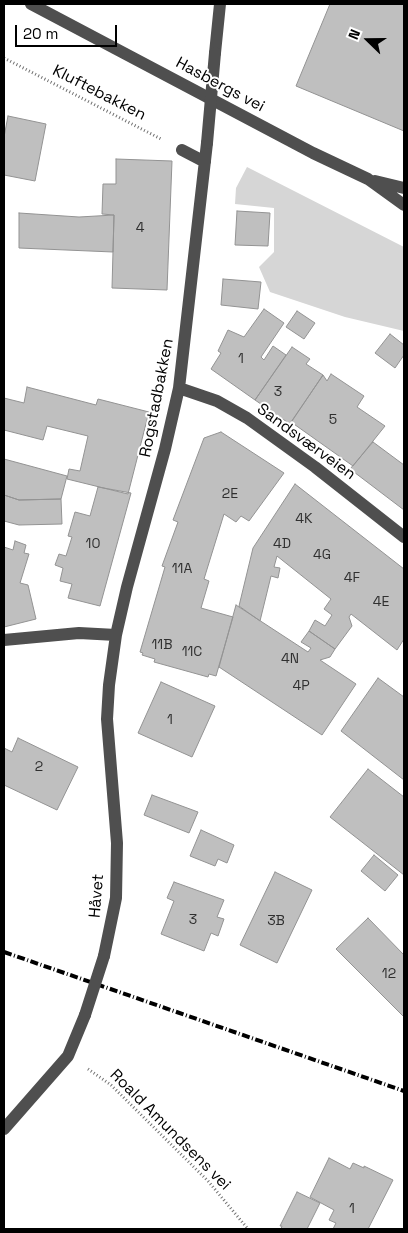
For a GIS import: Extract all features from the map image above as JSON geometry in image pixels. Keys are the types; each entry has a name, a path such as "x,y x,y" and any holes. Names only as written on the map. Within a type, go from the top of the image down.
{"street":[{"name":"Hasbergs vei","path":"32,4 368,179 404,205"},
{"name":"Rogstadbakken","path":"116,635 127,587 165,449 179,388 205,162 220,4"},
{"path":"182,150 205,162"},
{"name":"Hasbergs vei","path":"368,179 404,188"},
{"name":"Sandsværveien","path":"179,388 217,400 247,418 404,537"},
{"path":"4,640 79,633 116,635"},
{"name":"Håvet","path":"4,1129 68,1056 85,1016 104,956 116,898 116,843 107,719 116,635"}],"path":[{"name":"Kluftebakken","path":"4,58 182,150"},
{"name":"Roald Amundsens vei","path":"68,1056 111,1085 208,1181 248,1229"}],"shaded area":[{"path":"247,167 404,247 404,331 345,317 270,292 259,267 274,252 274,208 235,204 236,188"}],"building":[{"path":"330,4 404,4 404,131 296,86"},
{"path":"8,116 46,124 35,181 4,175 4,137"},
{"path":"116,159 172,161 167,290 112,288 114,215 102,214 103,184 116,184"},
{"path":"237,211 270,213 268,246 235,245"},
{"path":"19,213 79,217 114,215 113,252 19,248"},
{"path":"223,279 261,282 258,309 221,305"},
{"path":"264,309 284,323 261,357 264,360 273,346 286,355 255,400 211,369 221,353 218,351 228,330 244,337"},
{"path":"297,311 315,323 304,339 286,327"},
{"path":"390,334 404,345 404,355 395,368 375,353"},
{"path":"292,347 310,359 306,364 323,375 290,424 255,400"},
{"path":"331,374 364,396 357,407 385,426 353,466 291,422 323,375 327,381"},
{"path":"27,387 96,405 98,399 149,412 128,494 67,479 69,469 80,471 88,436 47,426 43,440 4,430 4,398 24,403"},
{"path":"221,432 284,473 249,521 241,516 236,522 224,514 204,579 209,581 201,608 233,617 216,676 209,674 208,677 154,662 155,659 142,655 143,653 140,652 165,567 162,566 178,522 173,520 204,438"},
{"path":"373,442 404,465 404,510 350,469"},
{"path":"4,459 67,476 61,499 19,500 4,495"},
{"path":"295,484 404,569 404,639 397,650 351,614 349,617 352,626 335,649 309,631 315,620 325,626 332,615 324,609 331,599 277,556 274,567 280,568 278,578 271,576 260,621 239,606 253,548"},
{"path":"98,487 131,493 100,606 68,598 72,584 60,581 63,568 55,565 59,554 66,556 72,537 68,536 75,512 90,516"},
{"path":"4,495 19,500 61,499 62,524 19,525 4,521"},
{"path":"15,541 26,545 24,553 29,554 20,583 28,585 36,619 4,627 4,547 13,550"},
{"path":"236,605 308,652 311,648 301,642 309,631 335,649 330,657 320,660 356,684 322,735 219,667"},
{"path":"378,678 404,697 404,780 341,731"},
{"path":"161,682 215,706 192,757 138,733"},
{"path":"18,738 78,767 57,810 4,785 4,748 12,752"},
{"path":"368,769 404,797 404,875 330,817"},
{"path":"152,795 198,812 189,833 144,815"},
{"path":"201,830 234,845 227,863 218,859 215,866 190,856"},
{"path":"374,855 398,875 385,891 361,871"},
{"path":"275,872 312,890 277,963 240,945"},
{"path":"174,882 224,900 217,917 224,919 218,936 211,933 204,951 161,934 174,901 167,898"},
{"path":"368,918 404,955 404,1017 336,949"},
{"path":"329,1158 350,1169 353,1163 364,1168 364,1166 393,1180 368,1229 333,1229 336,1223 329,1220 334,1210 310,1197"},
{"path":"297,1192 320,1203 307,1229 281,1229 282,1226 280,1226"}],"railway":[{"path":"4,952 404,1091"}]}
